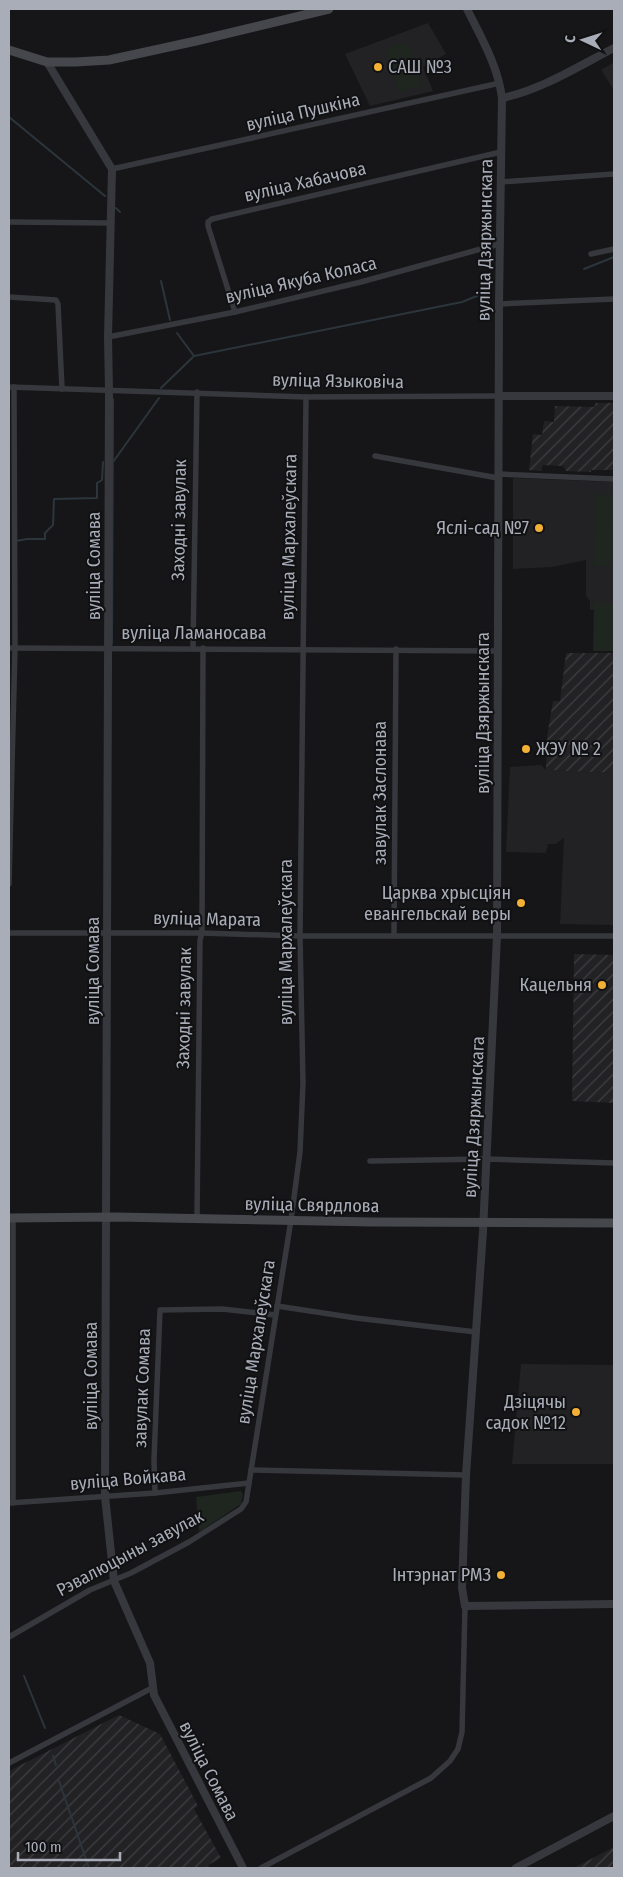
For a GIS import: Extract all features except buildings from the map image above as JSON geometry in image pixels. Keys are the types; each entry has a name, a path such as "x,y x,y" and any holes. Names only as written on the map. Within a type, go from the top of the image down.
{"main road":[{"path":"9,50 47,62 109,60 329,9"},
{"name":"вуліца Свярдлова","path":"11,1218 107,1217 614,1223"}],"street":[{"name":"вуліца Дзяржынскага","path":"465,1606 462,1588 466,1475 484,1222 497,936 499,304 502,98 500,82 467,9"},
{"path":"502,98 515,95 560,75 614,48"},
{"path":"47,62 112,169"},
{"name":"вуліца Пушкіна","path":"112,169 500,82"},
{"name":"вуліца Хабачова","path":"234,312 208,226 208,222 212,219 501,152"},
{"name":"вуліца Сомава","path":"112,169 108,337 108,933 105,1496 114,1581 150,1663 152,1688 157,1702 242,1868"},
{"path":"500,182 614,174"},
{"path":"9,222 110,223"},
{"name":"вуліца Якуба Коласа","path":"108,337 234,312 361,282 500,244"},
{"path":"591,254 614,248"},
{"path":"9,297 56,300 58,304 62,389"},
{"path":"499,304 614,299"},
{"path":"9,884 12,648 11,387"},
{"name":"вуліца Языковіча","path":"11,387 306,397 614,396"},
{"name":"Заходні завулак","path":"193,648 197,392"},
{"name":"вуліца Мархалеўскага","path":"249,1483 300,1152 303,1084 300,936 306,397"},
{"path":"375,456 498,476 614,479"},
{"name":"вуліца Ламаносава","path":"12,648 499,651"},
{"name":"Заходні завулак","path":"197,1219 200,940 202,932 203,648"},
{"name":"завулак Заслонава","path":"394,936 396,650"},
{"name":"вуліца Марата","path":"9,933 202,932 300,936 614,936"},
{"path":"370,1161 487,1158 614,1163"},
{"path":"11,1218 11,1503"},
{"path":"276,1306 356,1318 476,1332"},
{"name":"завулак Сомава","path":"155,1493 154,1460 160,1310 222,1309 275,1315"},
{"path":"251,1470 466,1475"},
{"name":"вуліца Войкава","path":"11,1503 155,1493 249,1483"},
{"name":"Рэвалюцыны завулак","path":"9,1637 90,1590 114,1581 189,1542 241,1509 246,1502 249,1483"},
{"path":"261,1868 417,1786 442,1770 450,1761 458,1749 462,1732 465,1606 614,1604"},
{"path":"9,1763 152,1688"},
{"path":"516,1868 614,1816"}],"shaded area":[{"path":"428,23 446,54 423,67 433,91 370,106 345,54"},
{"path":"408,42 421,85 399,92 386,49"},
{"path":"614,62 614,90 601,70"},
{"path":"596,403 614,403 614,470 591,470 591,472 566,471 563,466 543,465 541,471 529,470 533,434 542,435 544,421 554,422 555,406 594,407"},
{"path":"513,478 614,482 614,608 590,610 590,601 586,596 586,560 552,567 513,569"},
{"path":"614,494 612,565 594,566 596,495"},
{"path":"594,603 614,603 614,651 593,651"},
{"path":"566,653 614,653 614,773 546,770 547,737 553,701 560,701"},
{"path":"541,765 546,770 614,773 614,925 560,924 564,838 556,844 548,844 546,853 506,852 510,767"},
{"path":"574,954 614,955 614,1103 572,1101"},
{"path":"521,1364 614,1365 614,1464 512,1464"},
{"path":"241,1491 243,1495 241,1504 199,1532 196,1497"},
{"path":"119,1715 160,1734 198,1806 194,1809 221,1858 208,1865 209,1868 9,1868 9,1771"},
{"path":"614,1847 614,1868 573,1868 591,1859"}],"waterway":[{"path":"9,117 105,196"},
{"path":"116,208 120,212"},
{"path":"584,269 614,257"},
{"path":"161,281 170,320"},
{"path":"177,333 194,356 462,302 482,294"},
{"path":"161,388 193,357"},
{"path":"113,462 159,398"},
{"path":"112,644 113,399"},
{"path":"16,541 45,539 45,533 53,525 54,499 97,498 97,483 102,480 103,462"},
{"path":"24,1676 45,1728"},
{"path":"53,1756 56,1765"},
{"path":"59,1781 89,1868"}],"place":[{"name":"САШ №3","path":"378,67"},
{"name":"Яслі-сад №7","path":"539,528"},
{"name":"ЖЭУ № 2","path":"526,749"},
{"name":"Царква хрысціян евангельскай веры","path":"521,903"},
{"name":"Кацельня","path":"602,985"},
{"name":"Дзіцячы садок №12","path":"576,1412"},
{"name":"Інтэрнат РМЗ","path":"501,1575"}]}
